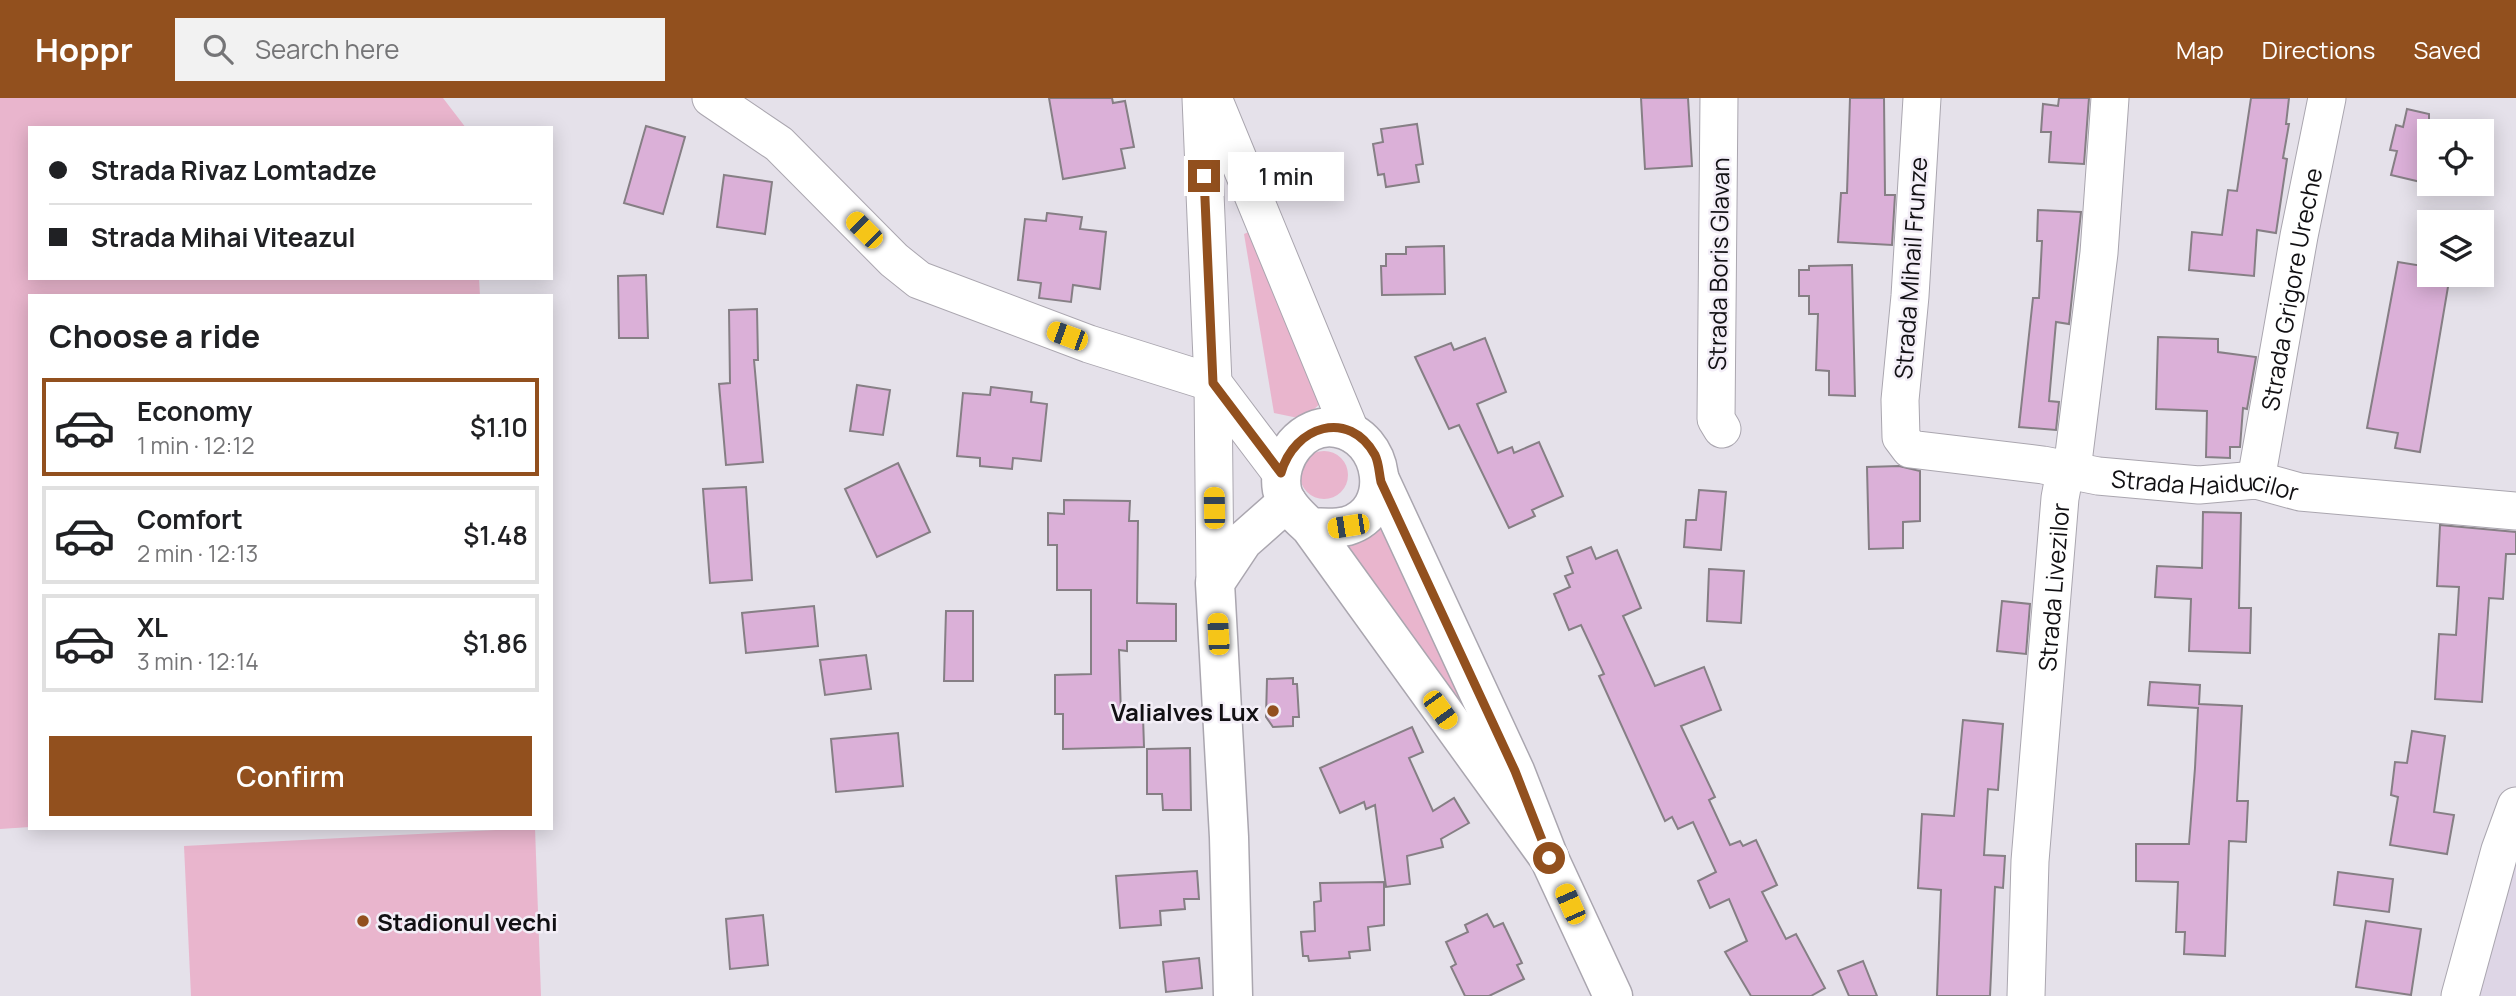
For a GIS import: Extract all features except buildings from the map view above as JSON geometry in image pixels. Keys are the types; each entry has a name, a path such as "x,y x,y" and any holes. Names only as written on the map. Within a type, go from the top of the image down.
{"street":[{"path":"711,98 779,144 894,260 919,280 1089,344 1213,383 1293,501 1549,858"},
{"path":"1201,98 1213,383 1215,583 1229,838 1233,996"},
{"path":"1213,98 1351,433"},
{"name":"Strada Boris Glavan","path":"1719,98 1716,419 1721,429"},
{"name":"Strada Mihail Frunze","path":"1901,437 1900,400 1910,296 1922,98"},
{"name":"Strada Livezilor","path":"2026,996 2030,861 2060,498 2063,482 2072,470 2099,253 2110,98"},
{"name":"Strada Grigore Ureche","path":"2256,480 2299,236 2327,98"},
{"path":"1381,482 1374,503 1359,520 1331,528 1293,501 1285,458 1302,438 1317,430 1336,427 1366,443 1376,457 1381,482 1515,771 1549,858 1613,996"},
{"name":"Strada Haiducilor","path":"1901,437 1910,449 2072,470 2098,476 2199,485 2256,480 2300,492 2516,510"},
{"path":"1215,583 1243,541 1293,501"},
{"path":"2460,996 2500,850 2516,806"}],"shaded area":[{"path":"0,98 443,98 464,126 28,126 28,280 479,280 480,294 28,294 28,827 0,829"},
{"path":"1251,231 1322,402 1303,419 1274,413 1244,234"},
{"path":"1324,451 1341,458 1348,475 1341,492 1324,499 1307,492 1300,475 1307,458"},
{"path":"1382,529 1481,737 1342,543"},
{"name":"Stadionul vechi","path":"535,830 541,996 191,996 184,846"},
{"path":"2516,844 2516,996 2478,996"}],"place":[{"name":"Valialves Lux","path":"1273,711"},
{"name":"Stadionul vechi","path":"363,921"}],"route":[{"path":"1204,176 1213,383 1281,473 1285,458 1295,444 1317,430 1336,427 1351,433 1366,443 1376,457 1381,482 1515,771 1549,858"}]}
